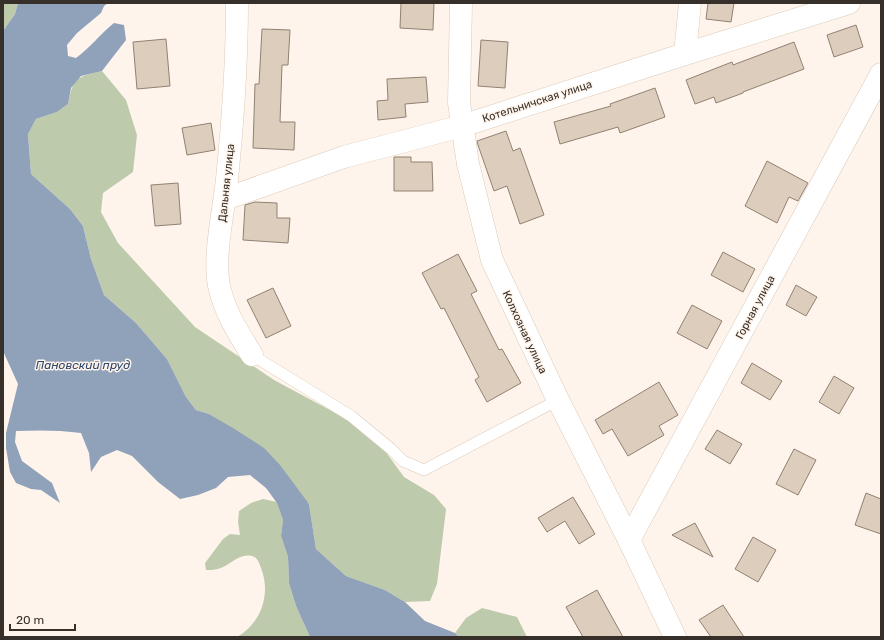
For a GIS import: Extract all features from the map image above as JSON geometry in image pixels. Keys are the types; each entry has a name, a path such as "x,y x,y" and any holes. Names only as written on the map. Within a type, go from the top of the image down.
{"street":[{"name":"Дальняя улица","path":"236,3 237,48 230,155 217,275 220,290 229,316 252,355"},
{"name":"Колхозная улица","path":"461,3 459,103 468,164 492,260 558,400 675,637"},
{"path":"685,54 690,3"},
{"name":"Котельничская улица","path":"225,199 344,157 462,126 849,3"},
{"name":"Горная улица","path":"628,540 881,74"}],"lane":[{"path":"252,355 351,416 391,449 403,461 424,470 558,400"}],"green space":[{"path":"3,3 18,3 15,14 3,31"},
{"path":"102,71 126,100 137,135 133,172 103,193 101,212 118,243 195,327 274,380 356,424 383,448 404,477 434,495 446,509 437,584 430,601 405,602 385,590 346,576 316,549 309,504 245,436 209,414 196,410 186,397 167,359 136,323 104,295 91,259 83,226 70,209 31,174 28,134 36,119 57,112 68,104 72,89 77,80 86,75"},
{"path":"263,499 277,502 283,520 281,536 288,557 289,583 296,606 310,637 237,637 253,624 262,607 265,587 264,578 259,563 257,559 252,556 242,556 218,569 206,570 205,563 223,539 230,534 240,535 238,522 239,511 251,503"},
{"path":"482,608 517,617 527,637 459,637 455,633 466,618"}],"water":[{"name":"Пановский пруд","path":"18,3 108,3 104,6 101,13 77,33 67,45 68,56 76,58 114,23 124,25 126,40 102,71 81,76 71,88 68,104 57,112 36,119 28,134 31,174 70,209 83,226 91,259 104,295 136,323 167,359 186,397 196,410 209,414 264,448 280,465 309,504 316,549 346,576 385,590 405,602 425,621 455,633 459,637 310,637 296,606 289,583 288,557 281,536 283,520 277,503 266,488 250,475 228,477 216,488 198,495 180,499 158,482 132,456 117,450 101,457 91,472 89,453 81,433 41,430 16,431 15,442 22,461 52,483 60,503 41,490 31,489 16,483 10,472 6,448 6,433 18,384 3,351 3,31 15,14"}],"building":[{"path":"401,3 434,3 433,30 400,28"},
{"path":"708,3 734,3 731,22 706,19"},
{"path":"856,25 863,47 834,57 827,35"},
{"path":"262,29 290,30 288,65 282,65 280,122 295,122 294,150 253,148 255,84 259,84"},
{"path":"166,39 170,86 137,89 133,42"},
{"path":"481,40 508,42 505,88 478,86"},
{"path":"794,42 804,69 716,103 714,97 695,104 686,80 732,62 733,65"},
{"path":"426,77 428,102 405,104 406,117 378,120 377,101 388,100 387,79"},
{"path":"655,88 665,117 620,133 618,127 560,144 554,122 611,106 610,104"},
{"path":"211,123 215,150 187,155 182,128"},
{"path":"506,131 513,151 520,148 544,215 520,224 507,186 494,191 477,141"},
{"path":"394,157 411,157 411,162 432,162 433,191 394,191"},
{"path":"767,161 808,183 798,201 789,197 777,223 745,206"},
{"path":"178,183 181,224 155,226 151,185"},
{"path":"255,202 277,203 277,218 290,218 288,243 243,240 245,205"},
{"path":"723,252 755,269 743,292 711,275"},
{"path":"458,254 477,291 471,294 499,350 502,349 521,383 487,402 475,380 479,377 444,308 441,309 422,273"},
{"path":"796,285 817,297 806,316 786,305"},
{"path":"273,288 291,326 266,338 247,300"},
{"path":"692,305 722,321 707,349 677,333"},
{"path":"752,363 782,381 770,400 741,383"},
{"path":"834,376 854,388 839,414 819,402"},
{"path":"659,382 678,415 659,426 664,435 628,456 612,429 603,434 595,420"},
{"path":"717,430 742,444 730,464 705,449"},
{"path":"794,449 816,460 798,495 776,484"},
{"path":"866,493 881,499 881,534 855,525"},
{"path":"573,497 595,534 579,544 565,521 547,532 538,518"},
{"path":"695,523 713,557 672,535"},
{"path":"753,537 776,550 758,582 735,569"},
{"path":"597,590 623,637 583,637 566,607"},
{"path":"723,605 744,637 711,637 699,620"}]}
